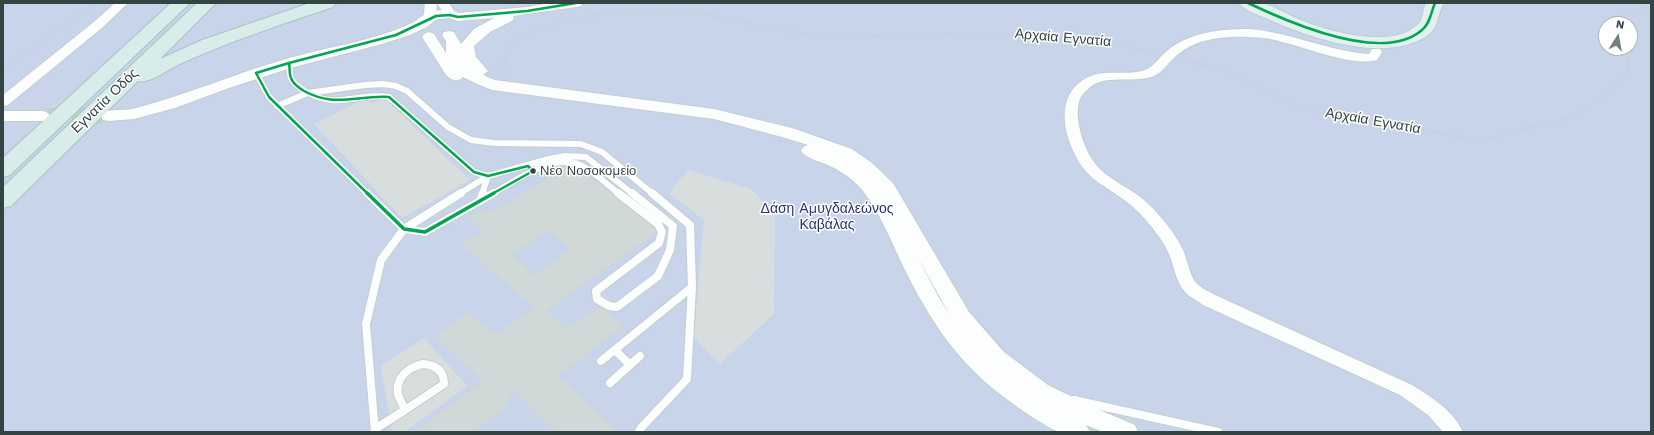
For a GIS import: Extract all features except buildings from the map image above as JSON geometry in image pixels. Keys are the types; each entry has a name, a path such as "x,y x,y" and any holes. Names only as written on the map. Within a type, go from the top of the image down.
{"highway":[{"path":"3,162 163,3"},
{"name":"Εγνατία Οδός","path":"3,170 181,3"},
{"name":"Εγνατία Οδός","path":"3,200 103,112 207,3"},
{"path":"103,112 148,72 172,60 208,44 327,3"}],"main road":[{"path":"1248,3 1290,23 1324,35 1356,42 1394,42 1419,33 1424,29 1431,19 1433,6 1435,3"}],"street":[{"path":"3,102 99,24 122,3"},
{"path":"430,3 430,14 425,29 451,72 459,78 485,91 724,127 824,156 847,168 864,181 874,193 933,305 945,324 965,350 985,370 1020,398 1079,432"},
{"path":"425,29 439,38 452,20 576,3"},
{"path":"526,11 484,28 471,39 467,46 469,58 482,73 532,90"},
{"path":"103,112 134,114 169,104 223,84 289,63 425,29 439,15 452,20 509,17"},
{"path":"452,20 454,55 462,67 473,76 492,85 714,114 786,132 846,153 866,167 890,191 954,306 976,335 1009,369 1042,392 1087,415 1127,432"},
{"path":"1376,52 1373,57 1370,58 1329,52 1275,36 1240,33 1218,34 1198,39 1177,49 1159,68 1146,74 1130,77 1095,78 1085,84 1074,97 1071,108 1072,121 1079,148 1089,166 1099,176 1136,201 1156,222 1176,251 1188,284 1202,296 1406,390 1434,409 1454,432"},
{"path":"3,116 43,116"}],"lane":[{"path":"289,63 291,79 297,86 308,93 327,101 351,100 375,95 389,97 474,172 488,176"},
{"path":"256,73 269,97 404,229 425,232 480,201 530,169 549,159 565,156 586,158 673,226 670,250 658,276 617,308 609,306 597,299 596,291 659,243 662,232 658,224 581,165 569,161 530,169 488,176 404,229 381,260 366,324 375,430 405,410 444,384 442,374 435,367 423,364 413,366 404,371 398,380 398,392 405,410"},
{"path":"278,106 308,93 366,85 383,84 396,86 407,91 448,127 471,140 494,143 581,144 602,152 690,225 692,287 687,379 640,429 639,432"},
{"path":"480,201 488,176"},
{"path":"601,362 692,287"},
{"path":"615,350 630,365"},
{"path":"610,383 640,356"},
{"path":"1042,392 1218,432"}],"path":[{"path":"3,71 49,34 72,20 94,3"},
{"path":"1618,16 1633,9 1651,8"},
{"name":"Αρχαία Εγνατία","path":"509,76 503,72 503,66 508,52 517,39 528,33 546,26 595,16 662,10 704,16 807,35 858,37 914,34 1008,33 1106,42 1170,55 1232,73 1299,108 1318,112 1362,116 1467,139 1484,139 1555,123 1580,112 1612,90 1624,76 1628,66 1628,56"}],"green space":[{"name":"Δάση Αμυγδαλεώνος Καβάλας","path":"3,3 1651,3 1651,432 3,432"}],"shaded area":[{"path":"366,98 372,104 384,98 470,180 402,218 314,124"},
{"path":"688,170 751,189 775,212 774,314 720,364 694,335 704,220 669,193"},
{"path":"424,338 467,386 404,432 392,432 381,366"}],"tunnel":[{"path":"48,116 102,116"}],"transit line":[{"path":"289,63 396,35 436,16 450,15 458,17 527,11 576,3"},
{"path":"1248,3 1312,30 1345,38 1379,42 1402,40 1423,30 1428,24 1435,3"},
{"path":"289,63 290,77 293,83 316,97 327,100 347,100 378,96 389,97 474,172 488,176 528,166 533,171 425,232 404,229 269,97 256,73 289,63"}],"place":[{"name":"Νέο Νοσοκομείο","path":"533,171"}]}
